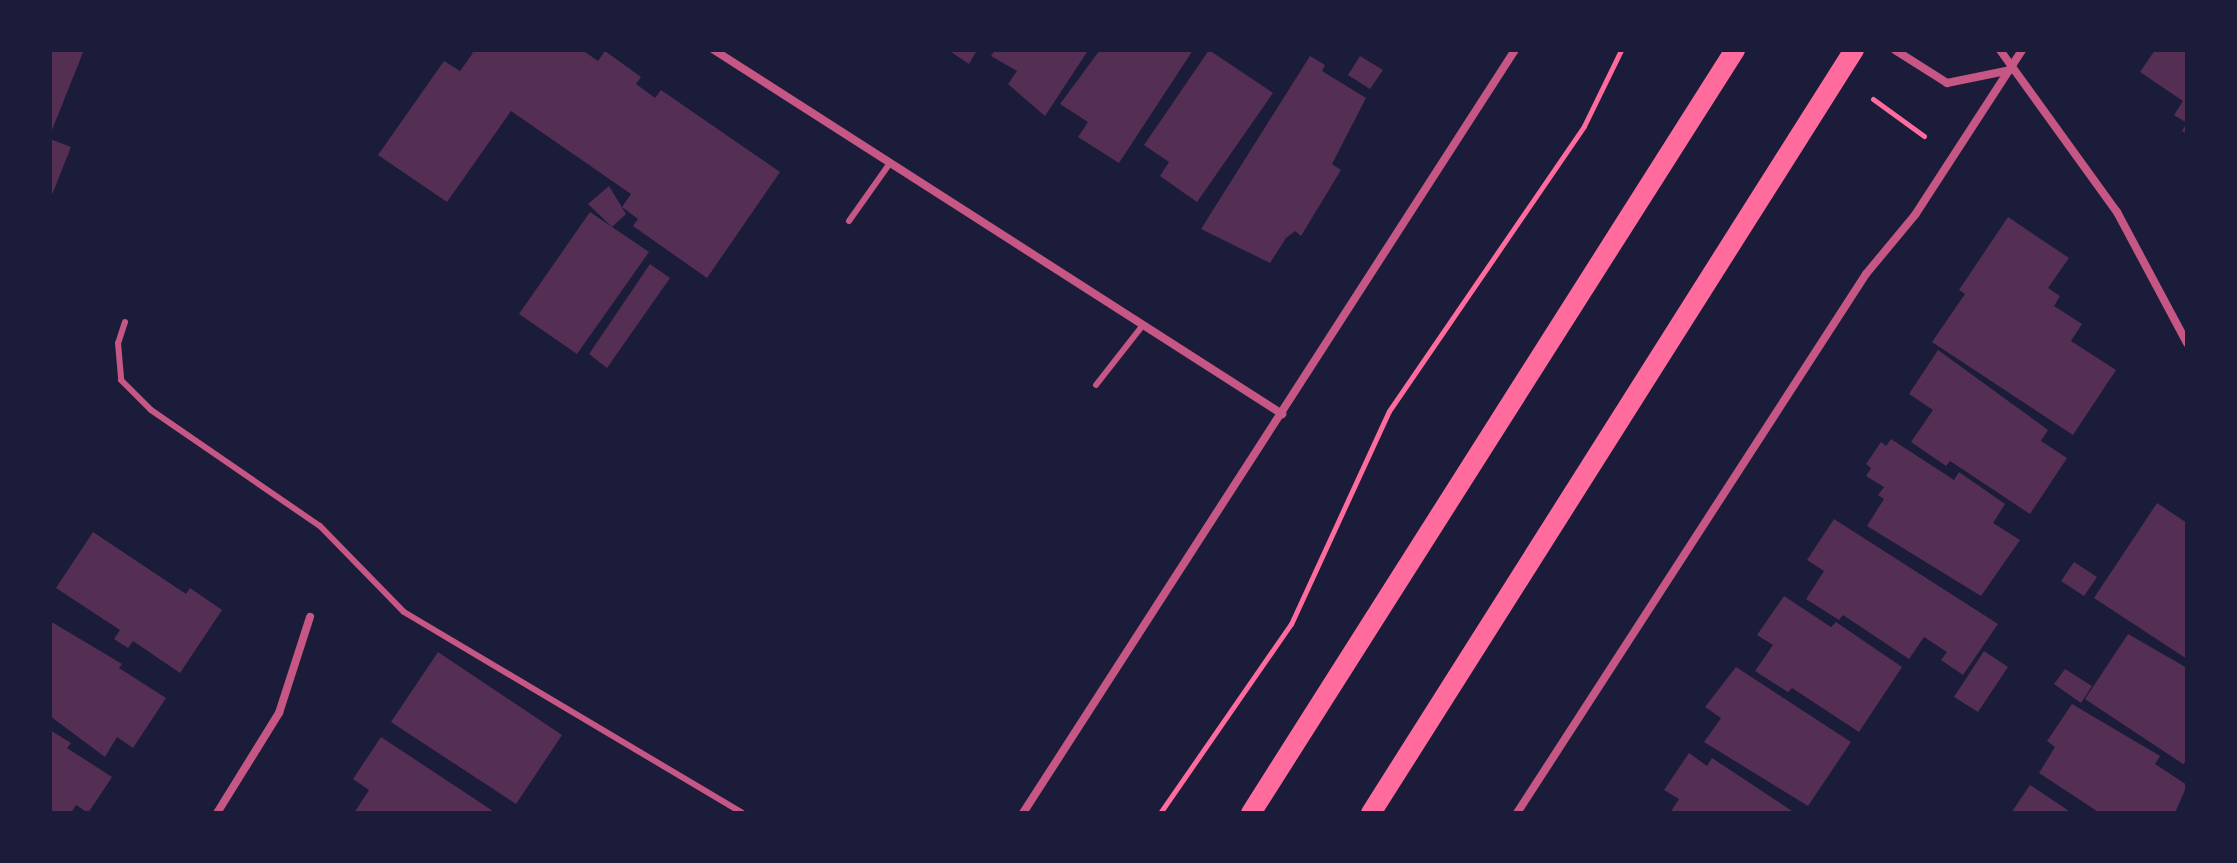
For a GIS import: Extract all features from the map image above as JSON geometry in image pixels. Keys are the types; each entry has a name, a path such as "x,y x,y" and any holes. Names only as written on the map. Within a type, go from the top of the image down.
{"main road":[{"path":"1251,813 1735,50"},
{"path":"1371,813 1854,50"}],"street":[{"path":"714,50 1282,414"},
{"path":"1023,813 1515,50"},
{"path":"1895,50 1947,83 2011,70"},
{"path":"2000,50 2011,70 2117,212 2187,343"},
{"path":"1517,813 1866,274 1915,215 2022,50"},
{"path":"217,813 279,713 310,617"}],"lane":[{"path":"849,221 890,163"},
{"path":"125,322 118,343 121,380 151,410 320,526 404,612 742,813"},
{"path":"1096,385 1143,325"}],"path":[{"path":"1160,813 1291,624 1389,411 1584,126 1621,50"},
{"path":"1873,99 1924,136"}],"building":[{"path":"50,50 84,50 50,135"},
{"path":"468,50 582,50 598,61 605,51 641,77 636,84 655,98 661,90 780,172 707,278 633,226 638,219 622,207 631,194 511,111 447,202 378,155 444,61 460,71 473,53"},
{"path":"948,50 975,50 976,52 969,64"},
{"path":"995,50 1087,52 1045,116 1008,84 1017,71 991,56"},
{"path":"1100,50 1193,50 1119,163 1078,137 1088,122 1060,104"},
{"path":"1209,50 1273,93 1197,202 1160,176 1169,162 1144,145"},
{"path":"2155,50 2187,50 2187,123 2174,115 2183,101 2140,72"},
{"path":"1310,56 1325,65 1322,71 1366,98 1332,164 1341,170 1301,236 1295,231 1286,238 1270,263 1201,229"},
{"path":"1360,56 1383,70 1370,89 1348,75"},
{"path":"50,139 71,147 50,200"},
{"path":"609,186 626,214 612,227 588,204"},
{"path":"590,212 649,252 577,354 519,314"},
{"path":"2008,217 2069,258 2048,288 2060,296 2054,306 2082,324 2071,341 2116,370 2073,435 1932,342 1965,294 1959,290"},
{"path":"650,264 670,278 607,368 589,354"},
{"path":"1938,350 2048,430 2041,441 2067,458 2030,514 1950,461 1946,466 1911,442 1933,410 1909,394"},
{"path":"1891,439 1954,480 1959,472 2005,504 1993,523 2020,540 1981,596 1867,526 1884,499 1878,495 1884,487 1866,476 1871,468 1866,464 1881,442 1886,446"},
{"path":"2157,503 2187,523 2187,659 2094,598"},
{"path":"1834,519 1998,624 1963,675 1941,660 1947,652 1924,637 1909,659 1843,615 1839,620 1806,599 1824,571 1807,560"},
{"path":"93,532 186,594 190,588 222,610 180,673 133,641 128,648 114,639 120,630 56,588"},
{"path":"2074,562 2097,577 2084,596 2061,581"},
{"path":"1784,596 1831,627 1836,622 1902,667 1859,732 1792,688 1788,692 1755,671 1773,645 1757,635"},
{"path":"50,621 122,664 119,668 166,698 133,748 117,737 105,757 50,716"},
{"path":"2128,634 2187,668 2187,761 2183,764 2085,699"},
{"path":"1984,651 2008,667 1978,712 1954,697"},
{"path":"438,652 562,735 516,804 391,722"},
{"path":"1736,667 1851,742 1808,806 1704,742 1721,718 1705,707"},
{"path":"2065,669 2092,686 2081,703 2054,684"},
{"path":"2072,704 2160,756 2155,764 2187,785 2175,813 2100,813 2039,773 2055,747 2047,741"},
{"path":"50,730 71,743 67,748 112,777 88,813 76,805 71,813 50,813"},
{"path":"381,737 496,813 354,813 369,790 353,779"},
{"path":"1689,753 1707,766 1712,758 1795,813 1670,813 1679,799 1664,790"},
{"path":"2030,785 2072,813 2011,813"}]}
